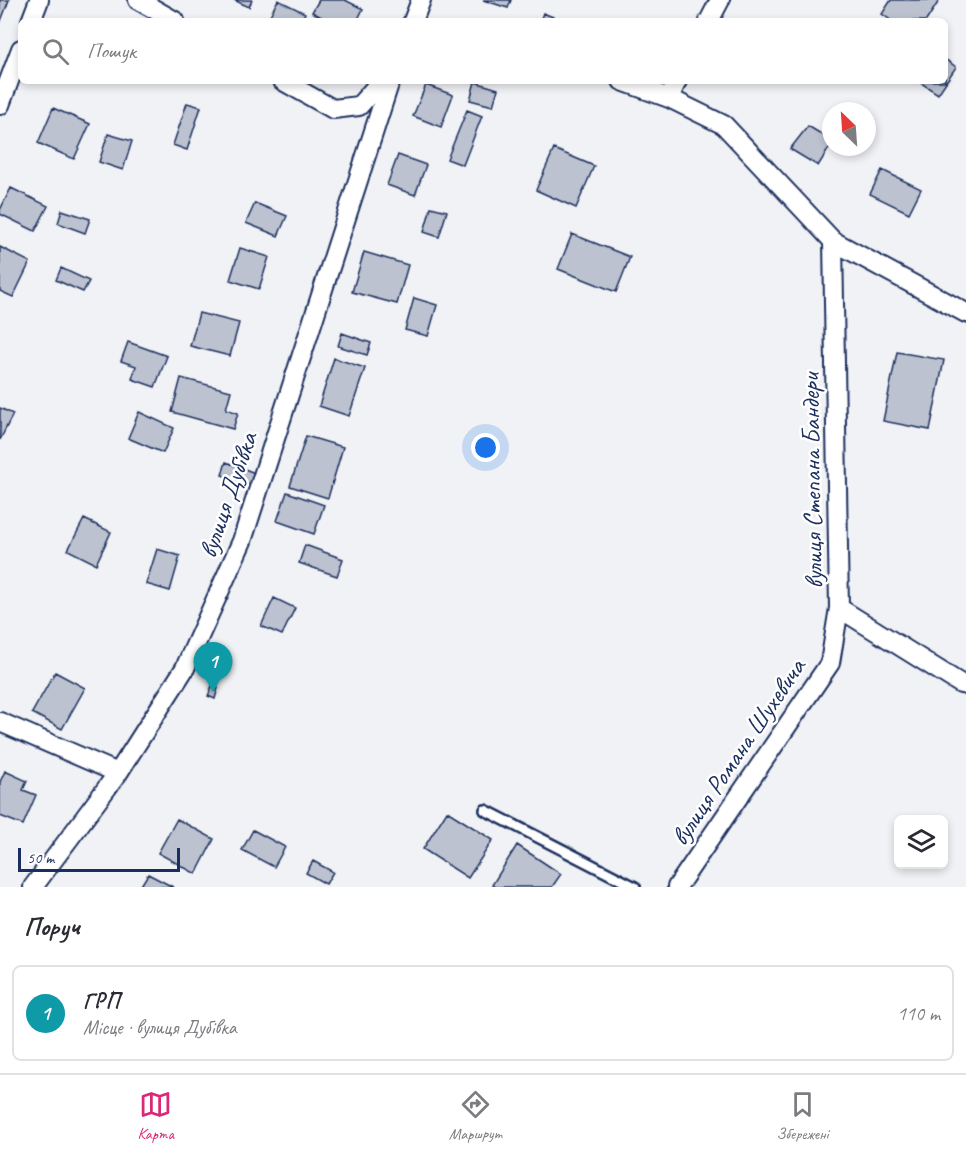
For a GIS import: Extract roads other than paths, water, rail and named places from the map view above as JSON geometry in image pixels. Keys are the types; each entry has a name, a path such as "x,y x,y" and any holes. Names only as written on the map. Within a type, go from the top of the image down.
{"street":[{"path":"33,18 39,0"},
{"path":"138,0 170,18"},
{"path":"414,18 421,0"},
{"path":"711,18 720,0"},
{"path":"0,105 18,57"},
{"path":"288,84 333,109 359,106 378,84"},
{"name":"вулиця Дубівка","path":"33,887 118,773 185,668 242,541 389,84"},
{"path":"630,84 669,98 724,125 833,241 966,314"},
{"path":"669,98 676,84"},
{"name":"вулиця Степана Бандери","path":"833,241 839,608 966,685"},
{"name":"вулиця Романа Шухевича","path":"677,887 830,663 839,608"},
{"path":"0,722 118,773"}],"lane":[{"path":"485,810 635,887"}],"place":[{"name":"ГРП","path":"213,692"}]}
